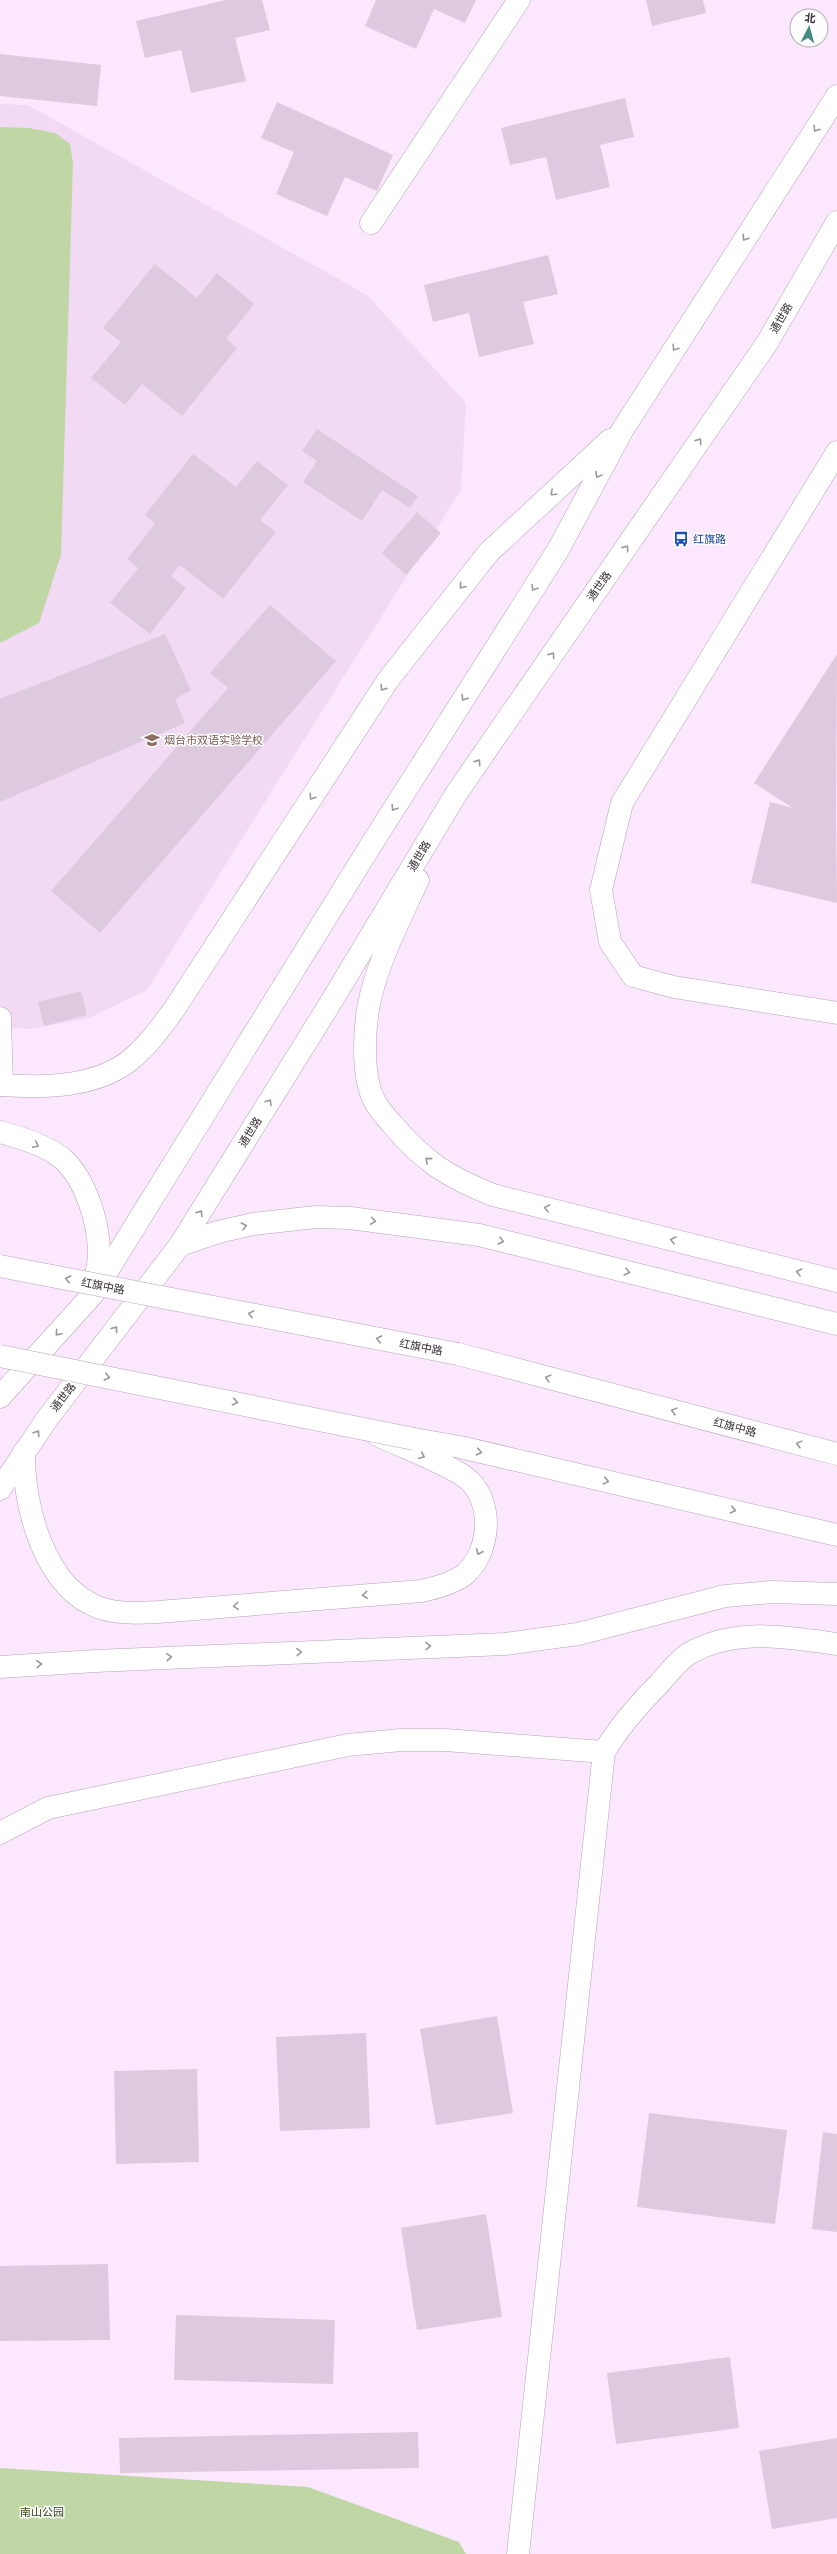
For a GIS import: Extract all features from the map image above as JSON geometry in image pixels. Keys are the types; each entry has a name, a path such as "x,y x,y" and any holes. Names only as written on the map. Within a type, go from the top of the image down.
{"main road":[{"path":"371,223 519,0"},
{"path":"2,1397 93,1294 367,851 558,550 623,429 837,96"},
{"name":"通世路","path":"0,1489 47,1419 180,1246 328,1008 456,794 767,343 837,222"},
{"path":"0,1018 1,1085 60,1085 92,1078 122,1066 148,1043 173,1011 388,680 489,552 623,429"},
{"path":"837,452 622,803 601,890 610,942 633,976 674,987 837,1013"},
{"path":"456,794 380,966 371,996 367,1023 367,1070 374,1100 386,1117 409,1144 431,1164 457,1180 493,1195 837,1281"},
{"path":"0,1132 18,1137 64,1160 82,1185 96,1225 100,1252 93,1294"},
{"path":"180,1246 218,1232 260,1223 316,1217 350,1218 479,1235 837,1324"},
{"name":"红旗中路","path":"0,1266 458,1354 837,1454"},
{"path":"0,1356 460,1447 837,1534"},
{"path":"24,1452 26,1496 36,1530 51,1562 64,1582 77,1595 101,1608 128,1613 158,1612 421,1591 442,1586 464,1574 475,1561 486,1533 486,1514 482,1497 476,1488 466,1477 361,1428"},
{"path":"0,1667 95,1661 505,1644 578,1634 724,1596 772,1592 837,1594"},
{"path":"518,2554 604,1752 618,1728 640,1702 689,1654 713,1643 743,1636 776,1636 837,1644"},
{"path":"0,1833 48,1808 348,1745 401,1740 445,1740 604,1752"}],"shaded area":[{"name":"烟台市双语实验学校","path":"0,104 28,105 367,295 466,403 461,490 147,990 89,1018 30,1029 0,1027"}],"green space":[{"path":"0,127 29,128 55,133 70,144 73,163 61,555 39,623 0,643"},
{"name":"南山公园","path":"0,2468 308,2487 459,2542 466,2554 0,2554"}],"building":[{"path":"226,0 262,0 270,30 235,38 246,81 191,93 181,50 145,58 136,21"},
{"path":"376,0 476,0 465,23 434,9 416,49 365,26"},
{"path":"646,0 703,0 706,13 652,26"},
{"path":"0,54 101,65 97,106 0,96"},
{"path":"625,98 634,137 600,145 610,187 556,200 546,157 510,165 501,128"},
{"path":"277,102 393,155 377,191 345,177 327,216 276,194 294,152 261,138"},
{"path":"548,255 558,294 523,302 534,344 479,357 469,313 433,322 424,285"},
{"path":"155,264 197,298 217,273 254,304 226,339 237,348 182,416 142,384 125,405 91,378 121,342 103,328"},
{"path":"317,429 418,496 410,508 382,490 362,521 303,482 317,461 302,451"},
{"path":"193,454 236,487 257,461 288,485 260,520 276,532 223,599 180,565 171,576 186,588 150,634 110,603 138,568 127,559 155,524 145,515"},
{"path":"417,512 441,533 406,575 382,553"},
{"path":"270,605 336,661 100,933 51,891 228,688 210,673"},
{"path":"165,634 191,690 175,699 185,723 0,802 0,699"},
{"path":"837,654 837,903 751,883 770,802 793,808 754,783"},
{"path":"81,991 87,1015 44,1026 38,1002"},
{"path":"497,2016 513,2113 436,2125 420,2029"},
{"path":"366,2033 370,2128 280,2131 276,2037"},
{"path":"197,2069 199,2162 116,2164 114,2071"},
{"path":"649,2113 787,2130 775,2224 637,2207"},
{"path":"823,2132 837,2134 837,2232 812,2229"},
{"path":"486,2214 502,2317 417,2330 401,2228"},
{"path":"108,2264 110,2340 0,2341 0,2266"},
{"path":"176,2315 335,2320 333,2384 174,2380"},
{"path":"730,2357 739,2428 616,2444 607,2373"},
{"path":"418,2432 419,2468 120,2473 119,2438"},
{"path":"837,2438 837,2518 772,2529 759,2451"}],"place":[{"name":"红旗路","path":"681,539"},
{"name":"烟台市双语实验学校","path":"152,740"}]}
